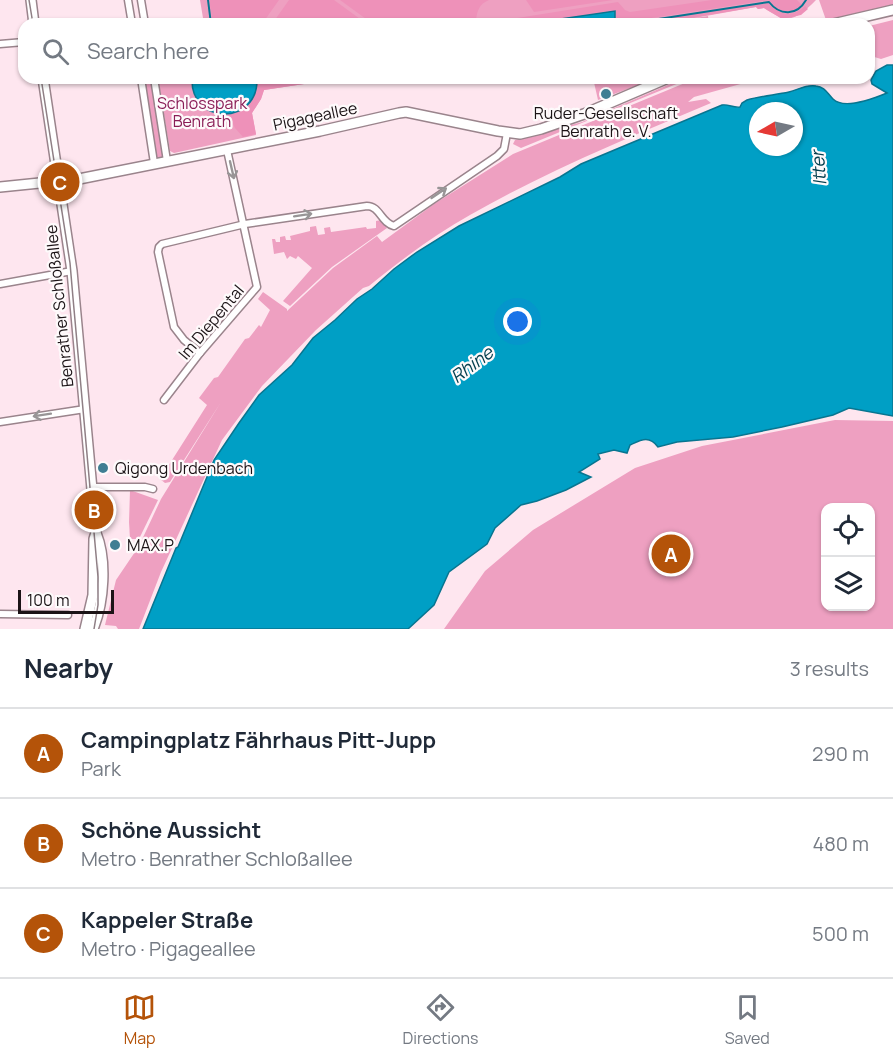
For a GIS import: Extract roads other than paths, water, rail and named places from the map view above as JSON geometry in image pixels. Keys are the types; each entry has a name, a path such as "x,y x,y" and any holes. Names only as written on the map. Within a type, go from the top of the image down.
{"street":[{"path":"30,0 33,18"},
{"path":"129,0 131,18"},
{"path":"141,0 144,18"},
{"path":"859,18 893,10"},
{"path":"0,44 18,42"},
{"name":"Benrather Schloßallee","path":"44,84 72,271 96,533 100,542 102,583 94,613"},
{"path":"142,84 154,163"},
{"path":"155,84 167,161"},
{"name":"Pigageallee","path":"0,187 59,182 227,150 399,113 507,133 531,132 557,124 654,84"},
{"path":"200,353 184,340 174,327 158,252 159,247 166,242 245,224 371,206 391,226 497,156 504,149 507,133"},
{"name":"Im Diepental","path":"164,400 200,353 257,287 227,150"},
{"path":"0,284 72,271"},
{"path":"0,422 85,409"},
{"path":"92,488 145,487 153,489"},
{"path":"85,629 94,613"},
{"path":"93,629 94,613"},
{"path":"0,614 68,615"}],"water":[{"path":"615,11 615,18 567,18"},
{"path":"887,65 893,65 893,416 849,408 833,415 733,437 677,442 658,447 655,443 645,440 630,445 627,453 614,450 598,454 600,459 579,472 591,477 566,490 521,505 495,528 487,544 449,572 434,605 408,629 143,629 214,460 239,423 259,395 292,365 313,338 394,269 459,226 560,177 581,164 722,105 740,107 747,100 789,92 805,86 824,89 838,102 860,102 887,93 872,84 875,84 876,71"},
{"path":"193,84 256,84 255,94 247,105 237,112 225,114 212,112 202,105 194,94"}],"waterway":[{"path":"208,0 210,18"},
{"path":"665,18 769,2 778,10 788,12 798,9 806,0"}],"tram line":[{"path":"29,0 32,18"},
{"path":"42,84 70,263 98,577 98,605 94,629"}],"place":[{"name":"Ruder-Gesellschaft Benrath e. V.","path":"606,94"},
{"name":"Kappeler Straße","path":"60,182"},
{"name":"Qigong Urdenbach","path":"103,468"},
{"name":"Schöne Aussicht","path":"94,510"},
{"name":"MAX.P","path":"115,545"},
{"name":"Campingplatz Fährhaus Pitt-Jupp","path":"671,554"}],"park label":[{"name":"Schlosspark Benrath","path":"202,112"}],"water label":[{"name":"Itter","path":"819,168"},
{"name":"Rhine","path":"472,365"}]}
